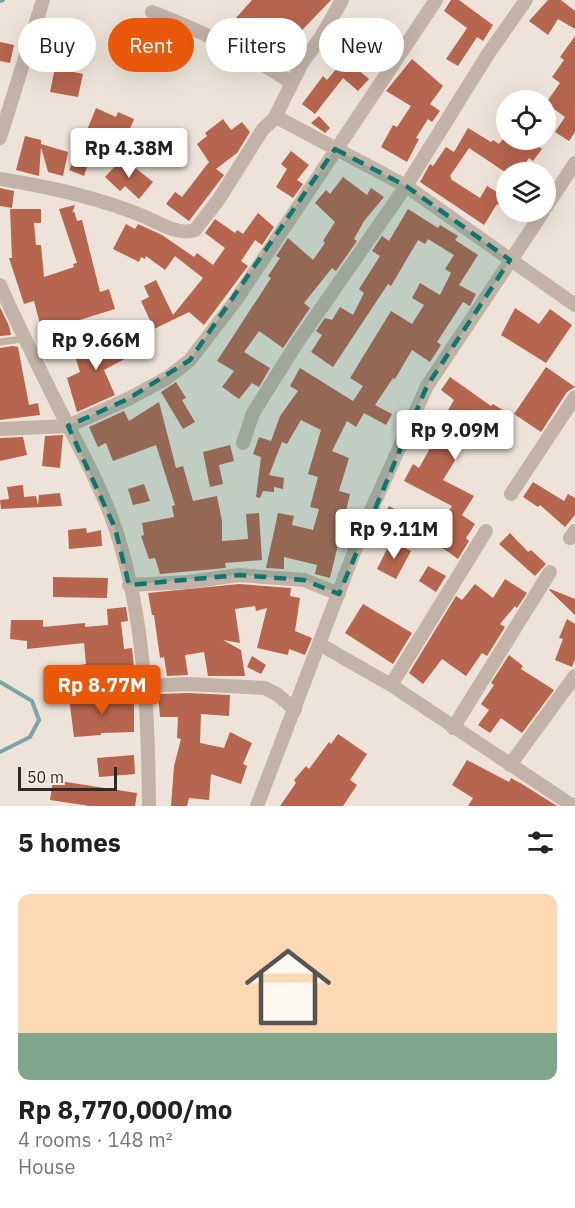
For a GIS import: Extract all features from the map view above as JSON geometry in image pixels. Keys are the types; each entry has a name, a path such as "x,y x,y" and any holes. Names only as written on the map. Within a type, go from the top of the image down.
{"street":[{"path":"0,138 43,0"},
{"path":"0,179 64,189 119,206 182,232 191,232 206,218 263,129 274,118 292,83 342,0"},
{"path":"0,429 68,426 128,399 167,378 190,360 236,300 436,0"},
{"path":"243,443 253,413 297,343 406,186 488,54 526,0"},
{"path":"152,12 213,36 249,54 292,83"},
{"path":"274,118 280,119 406,186 575,305"},
{"path":"556,192 575,163"},
{"path":"257,806 390,465 427,386 536,222"},
{"path":"0,285 23,339 95,476 115,528 141,637 147,687 149,806"},
{"path":"511,494 575,397"},
{"path":"391,686 486,531"},
{"path":"453,728 550,572"},
{"path":"129,585 188,582 239,574 304,580 339,594"},
{"path":"321,645 391,686 573,806"},
{"path":"510,765 573,682"},
{"path":"69,688 188,684 265,688 279,695 295,710"}],"lane":[{"path":"0,342 23,339"}],"highlighted area":[{"path":"335,149 406,186 510,260 427,386 339,594 304,580 239,575 129,585 115,528 68,426 128,399 190,360"}],"building":[{"path":"252,0 331,0 307,25 307,18 236,18"},
{"path":"451,0 459,0 493,25 483,41 477,37 458,66 446,59 467,28 444,11"},
{"path":"548,0 561,0 575,11 575,29 558,19 548,35 529,21"},
{"path":"575,36 575,132 569,141 556,133 565,117 556,110 555,90 560,83 552,77 564,60 560,57"},
{"path":"0,42 14,45 10,63 0,61"},
{"path":"412,59 443,86 430,104 440,111 432,122 428,119 416,138 419,139 407,162 381,147 393,125 397,127 411,106 386,91 401,72 404,72"},
{"path":"54,72 83,74 78,97 50,92"},
{"path":"334,72 360,72 369,79 358,91 343,78 315,114 302,104 323,76 327,80"},
{"path":"96,108 116,117 118,112 134,119 126,139 103,129 100,136 87,130"},
{"path":"319,116 330,128 325,133 311,123"},
{"path":"223,119 231,130 242,122 250,132 237,153 216,169 224,175 189,221 166,204 175,192 182,197 209,162 197,144 207,136 205,133"},
{"path":"468,128 491,142 493,140 496,142 496,150 541,150 533,161 529,158 526,162 496,162 496,166 469,148 450,176 452,180 480,198 487,186 496,191 496,206 484,225 420,182 430,164 433,166 446,147 454,152"},
{"path":"25,136 41,140 41,144 68,152 63,176 48,172 41,147 39,176 16,170"},
{"path":"291,151 309,165 297,180 303,184 293,198 276,187 287,169 281,164"},
{"path":"77,154 90,158 84,176 69,170"},
{"path":"123,158 153,182 139,199 125,186 120,191 105,177"},
{"path":"343,177 367,195 371,188 384,197 364,221 354,239 357,241 336,271 332,268 304,303 310,308 283,348 259,331 244,352 270,368 259,387 252,383 239,399 222,387 234,371 217,361 271,278 268,276 280,258 276,256 288,238 313,260 325,243 323,241 335,222 315,203 326,190 330,194"},
{"path":"0,188 14,191 12,208 0,206"},
{"path":"75,205 72,213 74,211 77,221 82,220 100,292 109,289 115,309 73,322 79,342 53,350 46,327 41,328 34,301 24,304 9,258 12,258 10,209 41,209 41,223 34,223 36,245 41,245 44,277 74,267 73,264 77,263 59,209"},
{"path":"408,209 438,228 440,225 458,236 455,240 478,255 459,285 476,294 470,306 463,302 437,342 441,345 430,362 412,350 395,379 393,378 375,405 392,414 386,425 364,413 356,427 347,421 332,451 349,458 339,491 350,494 330,578 315,574 317,565 284,557 284,569 266,568 278,513 294,516 292,525 313,530 319,509 310,507 318,477 308,474 321,430 301,420 287,444 282,442 269,475 284,478 283,489 274,487 274,492 263,491 260,498 256,497 261,457 253,454 259,437 271,441 280,416 298,391 290,386 300,368 353,401 363,386 350,378 391,311 412,324 424,305 412,298 420,283 440,295 451,273 445,269 454,255 428,239 425,244 418,240 391,286 388,284 333,367 311,352 322,335 316,331 325,318 332,320 340,307 353,315 364,293 359,289 380,256 372,251 382,236 389,241"},
{"path":"258,213 274,227 262,245 255,240 241,261 248,266 204,325 189,312 154,329 141,301 149,297 144,286 156,280 173,315 203,278 175,256 165,270 146,256 145,259 141,257 139,262 113,249 126,224 135,229 138,224 162,235 194,257 197,253 213,265 225,248 205,233 215,219 235,233 237,230 243,234"},
{"path":"0,307 9,326 11,335 0,336"},
{"path":"515,308 539,324 550,309 572,325 546,363 501,335"},
{"path":"119,331 132,355 104,370 115,395 77,412 67,378 80,372 73,350 96,343"},
{"path":"18,347 29,405 38,403 40,415 0,420 0,348"},
{"path":"546,367 575,387 567,392 541,432 514,414"},
{"path":"450,377 491,406 493,404 509,414 489,445 471,434 443,480 474,496 462,515 475,524 466,538 469,541 458,559 430,539 452,506 404,481 413,464 419,468 437,436 434,434 454,400 441,390"},
{"path":"176,382 186,398 182,400 195,422 183,429 161,392"},
{"path":"159,402 176,468 183,466 193,501 217,496 222,521 222,541 248,539 246,514 259,513 262,560 225,563 226,568 160,574 155,558 149,559 141,536 144,535 142,523 174,517 172,506 175,505 156,445 113,461 106,443 98,447 89,427 124,411 129,421"},
{"path":"63,435 60,468 42,466 45,436"},
{"path":"23,437 27,455 0,461 0,438"},
{"path":"230,445 234,461 219,465 223,484 210,487 203,452"},
{"path":"533,482 564,501 568,494 575,498 575,515 565,527 540,505 538,507 523,497"},
{"path":"144,484 150,501 133,505 128,489"},
{"path":"23,485 24,497 36,496 38,505 39,495 60,493 62,506 1,509 0,500 9,499 7,487"},
{"path":"389,506 413,519 405,533 381,520"},
{"path":"86,528 87,533 101,530 102,546 69,549 68,530"},
{"path":"510,533 528,552 531,550 546,564 535,576 499,544"},
{"path":"394,542 411,551 396,579 377,569 388,547 391,549"},
{"path":"428,566 446,576 436,592 419,581"},
{"path":"53,577 108,578 107,598 53,597"},
{"path":"505,579 527,593 517,608 515,606 500,624 505,627 487,656 482,653 466,676 442,659 423,684 409,673 456,596 462,600 475,584 493,598"},
{"path":"239,584 291,588 290,596 300,598 295,631 312,638 305,655 289,649 288,655 257,648 267,608 256,611 255,606 235,609 240,643 223,640 241,650 245,676 208,676 204,652 185,655 188,675 167,676 164,657 160,658 154,615 152,615 148,593"},
{"path":"549,590 575,599 575,615"},
{"path":"363,604 412,633 393,664 345,633"},
{"path":"126,607 128,621 121,622 124,649 132,648 135,677 69,680 55,683 53,669 86,664 84,643 27,649 27,641 10,639 11,620 43,620 43,627 85,623 85,627 108,625 107,609"},
{"path":"567,619 575,624 575,659 572,667 555,660 563,639 559,638"},
{"path":"509,655 523,666 521,669 554,690 522,733 501,718 490,733 478,725 489,710 481,704 494,685 491,683"},
{"path":"252,656 266,665 261,674 247,667"},
{"path":"158,694 230,695 229,716 201,714 200,743 224,748 230,732 252,743 243,764 247,766 241,784 211,774 209,800 189,798 187,806 171,806 174,766 181,739 177,738 178,717 160,717"},
{"path":"129,696 129,703 134,703 134,732 74,737 69,698"},
{"path":"338,734 367,754 350,780 357,785 343,806 280,806 296,783 294,780 306,766 309,769 329,742 331,744"},
{"path":"134,755 135,774 99,777 97,758"},
{"path":"467,760 509,782 511,778 557,806 468,806 473,798 452,785"},
{"path":"53,780 137,793 135,806 90,806 50,800"}],"waterway":[{"path":"0,682 32,701 39,720 30,737 0,752"}]}
